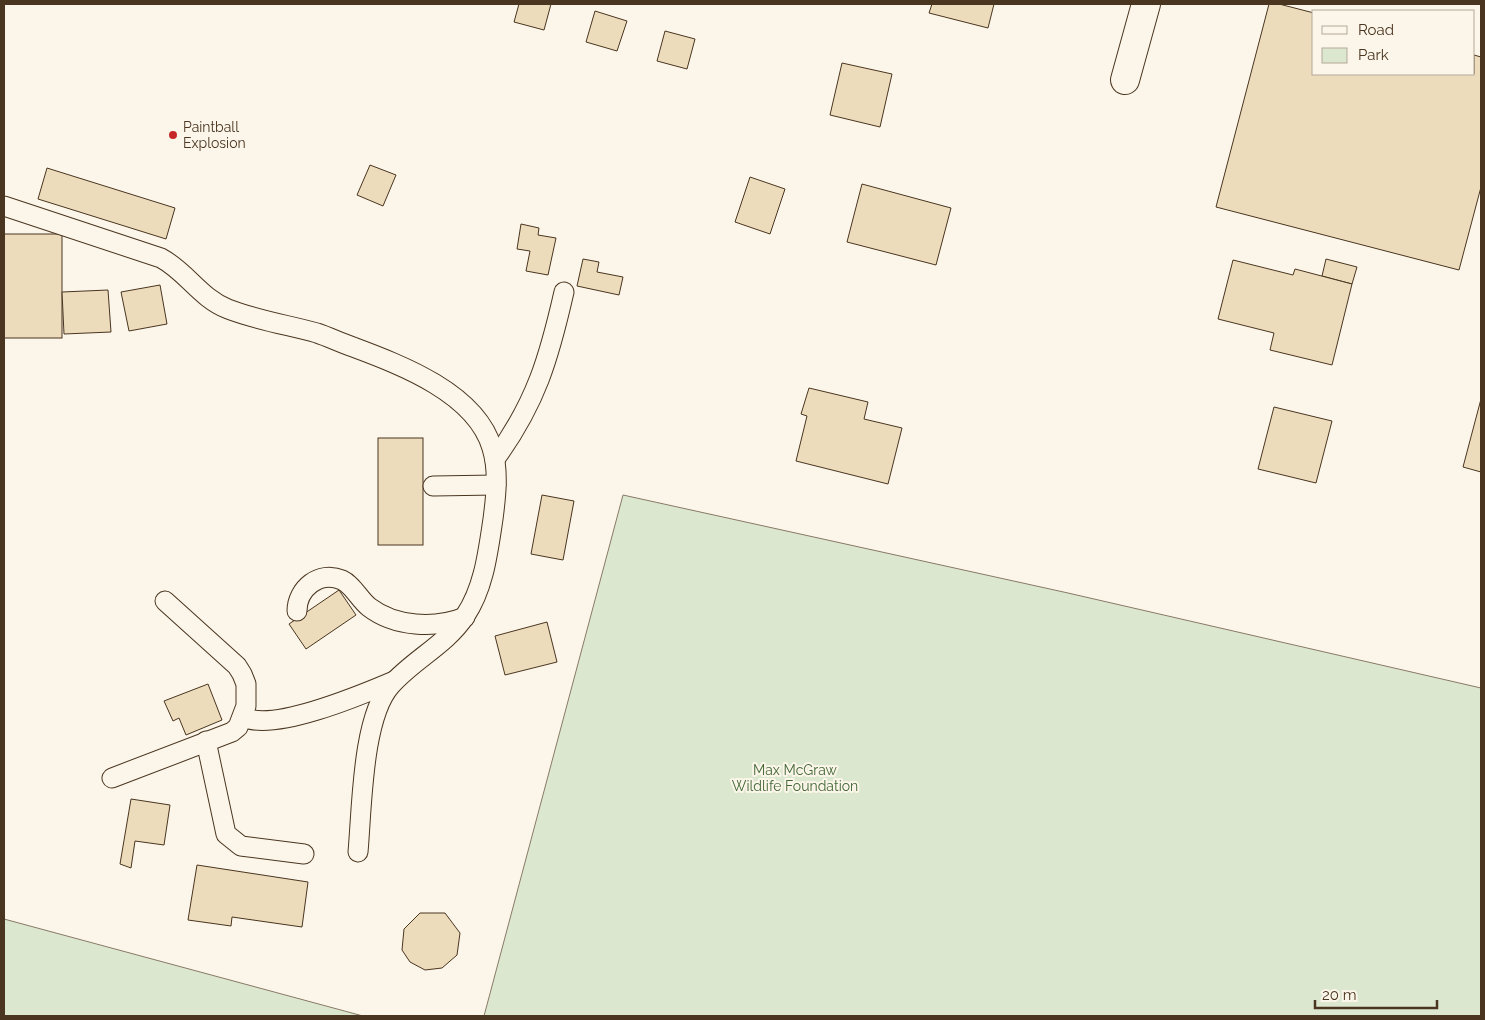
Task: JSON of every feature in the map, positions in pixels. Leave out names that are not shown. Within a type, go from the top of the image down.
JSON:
[{"type":"street","points":[[1125,80],[1146,4]]},
{"type":"lane","points":[[4,206],[161,258],[173,264],[208,299],[229,309],[321,334],[418,375],[446,391],[466,408],[492,445],[495,459],[496,485],[483,574],[473,604],[464,617],[444,640],[397,679],[382,697],[372,723],[358,852]]},
{"type":"lane","points":[[495,459],[519,425],[542,376],[564,292]]},
{"type":"lane","points":[[433,486],[496,485]]},
{"type":"lane","points":[[297,611],[299,596],[307,586],[319,580],[334,578],[343,581],[370,608],[403,622],[436,624],[464,617]]},
{"type":"lane","points":[[112,778],[232,732],[238,727],[243,717],[246,706],[246,684],[237,666],[165,601]]},
{"type":"lane","points":[[243,717],[250,721],[278,720],[365,693],[397,679]]},
{"type":"lane","points":[[206,741],[226,834],[241,846],[304,854]]},
{"type":"green space","name":"Max McGraw Wildlife Foundation","points":[[623,495],[1068,593],[1481,688],[1481,1016],[484,1016]]},
{"type":"green space","points":[[4,919],[363,1016],[4,1016]]},
{"type":"building","points":[[519,4],[551,4],[544,30],[514,22]]},
{"type":"building","points":[[932,4],[994,4],[988,28],[929,13]]},
{"type":"building","points":[[1269,4],[1279,4],[1312,12],[1312,75],[1475,75],[1475,55],[1481,57],[1481,187],[1459,270],[1216,207]]},
{"type":"building","points":[[595,11],[627,21],[617,51],[586,42]]},
{"type":"building","points":[[665,31],[695,39],[687,69],[657,61]]},
{"type":"building","points":[[842,63],[892,74],[880,127],[830,115]]},
{"type":"building","points":[[370,165],[396,175],[383,206],[357,195]]},
{"type":"building","points":[[47,168],[175,208],[166,239],[38,199]]},
{"type":"building","points":[[750,177],[785,189],[770,234],[735,222]]},
{"type":"building","points":[[862,184],[951,208],[936,265],[847,242]]},
{"type":"building","points":[[521,224],[539,228],[538,235],[556,238],[548,275],[526,271],[530,251],[517,249]]},
{"type":"building","points":[[4,234],[62,234],[62,338],[4,338]]},
{"type":"building","points":[[583,259],[599,262],[597,272],[623,277],[619,295],[577,286]]},
{"type":"building","points":[[1326,259],[1357,267],[1352,284],[1322,276]]},
{"type":"building","points":[[1233,260],[1293,275],[1295,269],[1352,284],[1332,365],[1270,350],[1274,333],[1218,319]]},
{"type":"building","points":[[160,285],[167,324],[129,331],[121,292]]},
{"type":"building","points":[[108,290],[111,332],[64,334],[62,292]]},
{"type":"building","points":[[809,388],[868,402],[864,419],[902,428],[888,484],[796,461],[807,416],[801,414]]},
{"type":"building","points":[[1481,399],[1481,472],[1463,467]]},
{"type":"building","points":[[1274,407],[1332,421],[1316,483],[1258,469]]},
{"type":"building","points":[[378,438],[423,438],[423,545],[378,545]]},
{"type":"building","points":[[542,495],[574,501],[563,560],[531,554]]},
{"type":"building","points":[[339,590],[356,615],[306,649],[289,624]]},
{"type":"building","points":[[547,622],[557,662],[505,675],[495,636]]},
{"type":"building","points":[[208,684],[222,720],[186,735],[179,718],[173,721],[164,701]]},
{"type":"building","points":[[131,799],[170,805],[164,845],[135,841],[131,868],[120,864]]},
{"type":"building","points":[[197,865],[308,882],[302,927],[232,917],[231,926],[188,920]]},
{"type":"building","points":[[420,913],[445,913],[460,933],[457,955],[442,968],[425,970],[410,962],[402,950],[404,929]]},
{"type":"place","name":"Paintball Explosion","points":[[173,135]]}]
